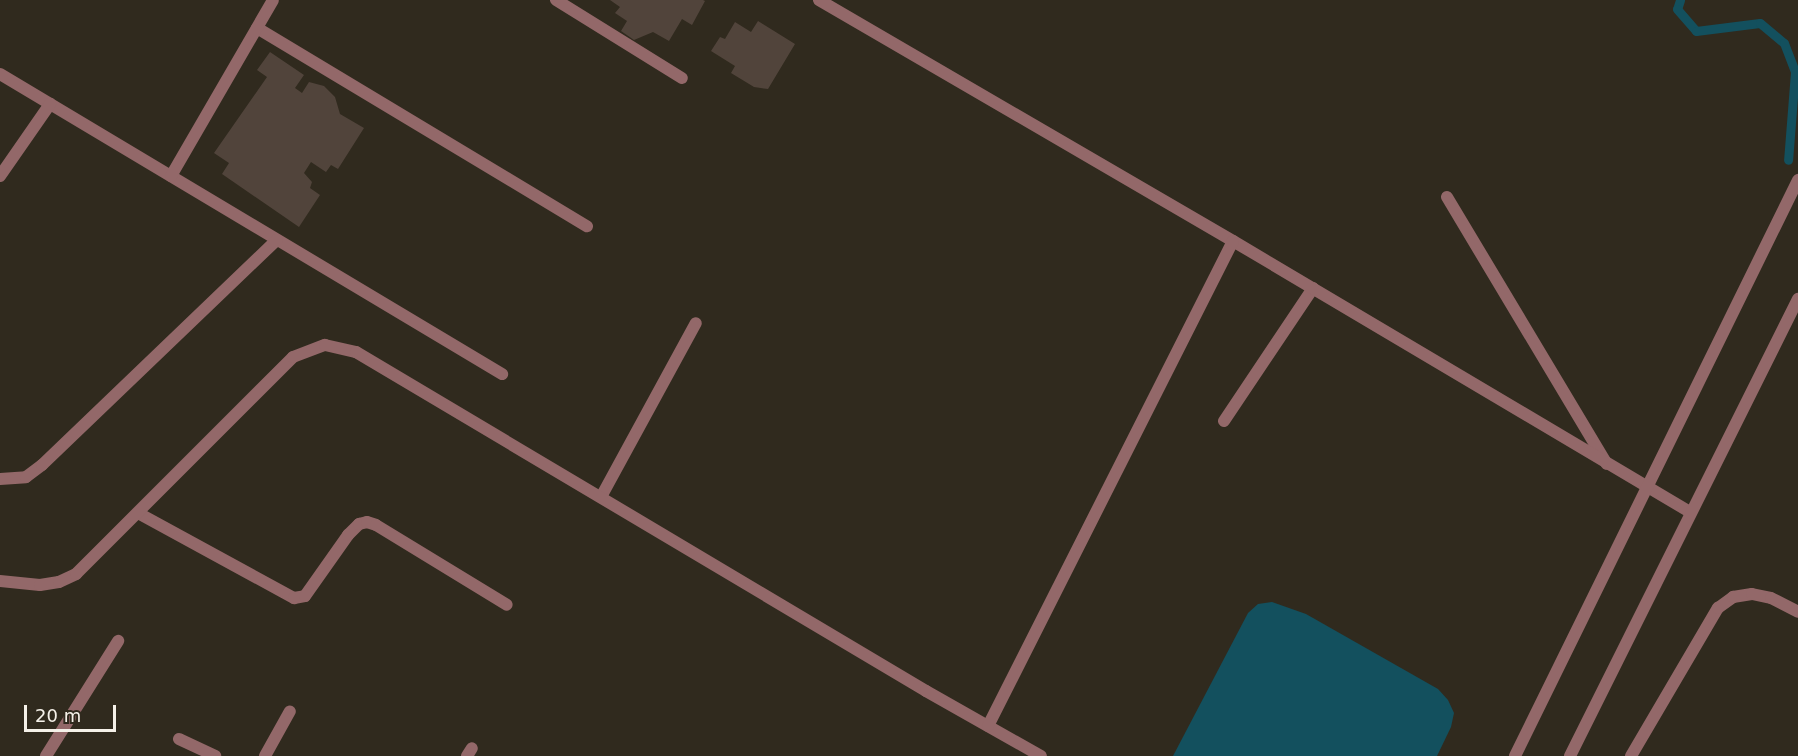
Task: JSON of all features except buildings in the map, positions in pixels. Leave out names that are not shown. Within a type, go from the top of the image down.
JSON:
[{"type":"street","points":[[171,176],[273,0]]},
{"type":"street","points":[[556,0],[682,78]]},
{"type":"street","points":[[819,0],[1313,288],[1690,512]]},
{"type":"street","points":[[257,28],[587,226]]},
{"type":"street","points":[[0,74],[502,374]]},
{"type":"street","points":[[0,176],[50,104]]},
{"type":"street","points":[[1515,756],[1649,488],[1798,180]]},
{"type":"street","points":[[1447,197],[1608,464]]},
{"type":"street","points":[[0,479],[26,477],[42,465],[277,240]]},
{"type":"street","points":[[988,726],[1233,241]]},
{"type":"street","points":[[1224,421],[1313,288]]},
{"type":"street","points":[[1570,756],[1798,299]]},
{"type":"street","points":[[601,497],[696,323]]},
{"type":"street","points":[[0,581],[40,585],[59,582],[76,574],[293,357],[325,345],[356,352],[1041,756]]},
{"type":"street","points":[[138,513],[294,597],[305,596],[348,535],[359,524],[367,522],[376,525],[507,605]]},
{"type":"street","points":[[1631,756],[1718,608],[1733,597],[1752,594],[1771,598],[1798,612]]},
{"type":"street","points":[[46,756],[118,640]]},
{"type":"street","points":[[265,756],[290,711]]},
{"type":"street","points":[[179,739],[215,756]]},
{"type":"water","points":[[1272,602],[1306,614],[1438,689],[1448,700],[1454,713],[1451,727],[1437,756],[1173,756],[1248,613],[1258,604]]},
{"type":"waterway","points":[[1680,0],[1677,9],[1696,31],[1760,23],[1784,43],[1795,72],[1788,160]]}]
